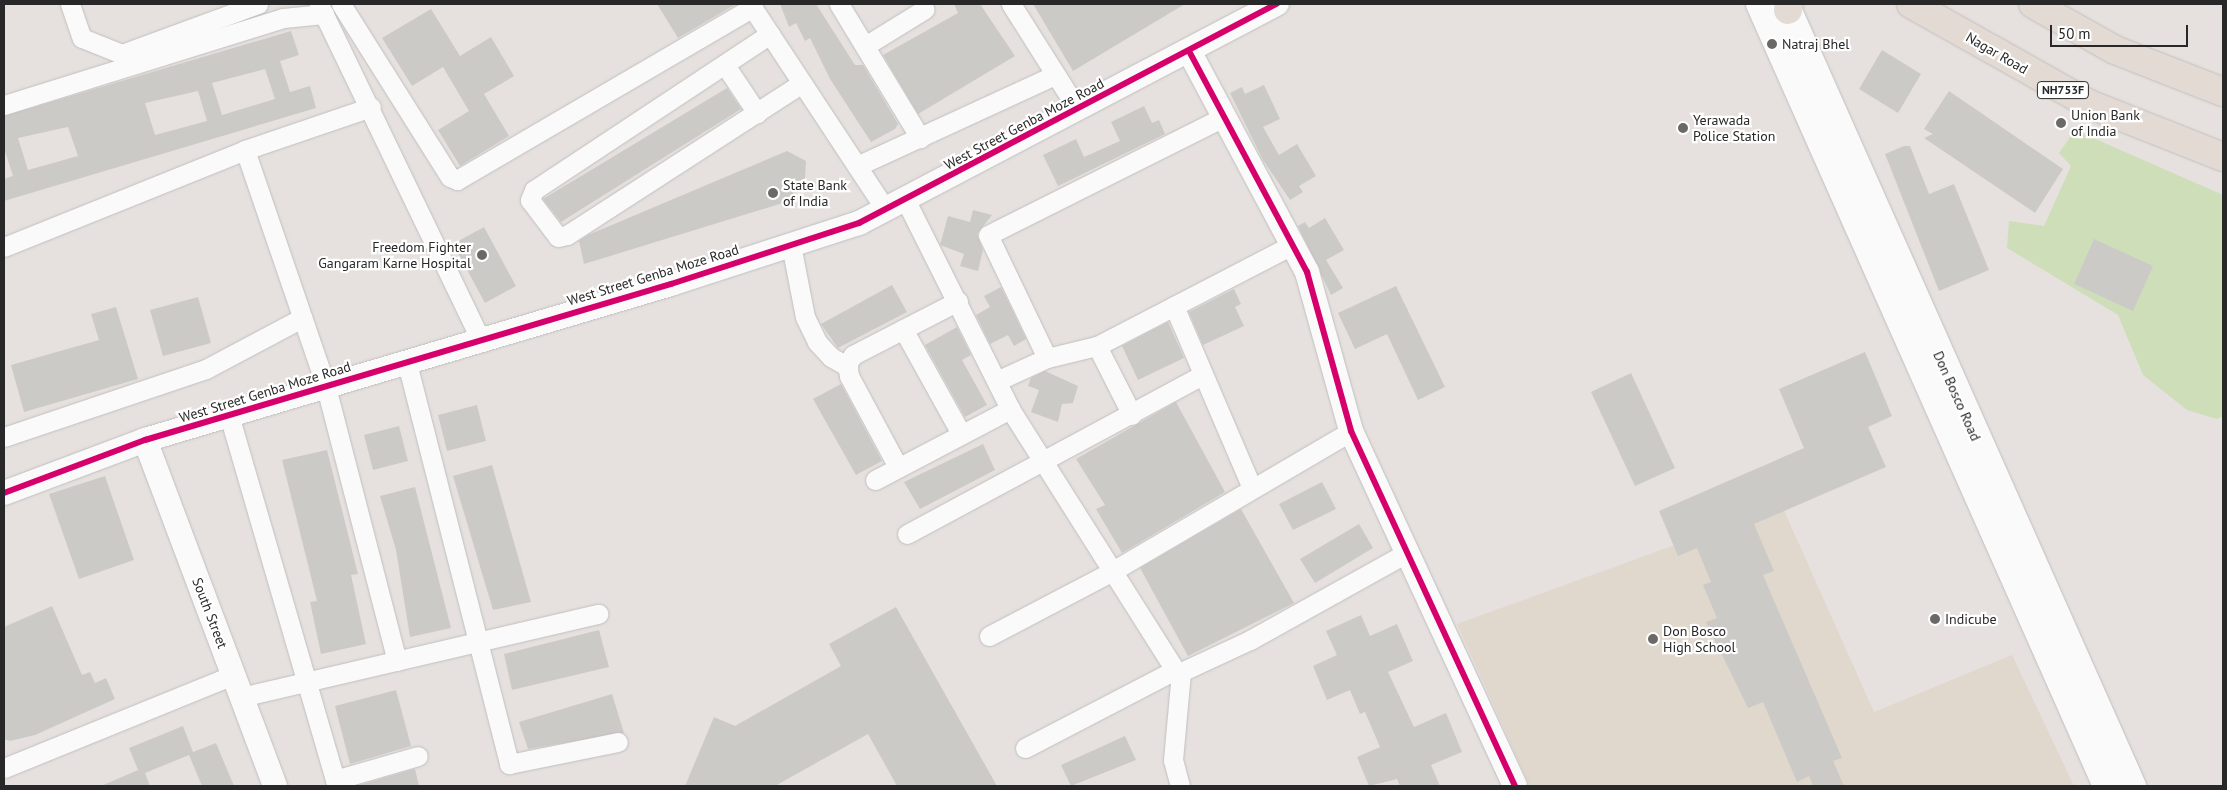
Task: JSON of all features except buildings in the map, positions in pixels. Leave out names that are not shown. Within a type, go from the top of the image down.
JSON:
[{"type":"highway","name":"Nagar Road","points":[[1911,4],[2089,104],[2223,157]]},
{"type":"highway","points":[[2033,4],[2115,50],[2223,92]]},
{"type":"main road","name":"Don Bosco Road","points":[[1759,4],[2106,786]]},
{"type":"main road","name":"Don Bosco Road","points":[[1788,6],[2133,786]]},
{"type":"street","points":[[70,4],[82,38],[122,54],[258,4]]},
{"type":"street","points":[[341,4],[450,177],[457,180],[751,6],[857,166],[896,206],[958,301],[999,380],[1010,409],[1112,572],[1178,671],[1173,760],[1180,786]]},
{"type":"street","points":[[839,4],[920,138]]},
{"type":"street","points":[[1011,4],[1078,110]]},
{"type":"street","name":"West Street Genba Moze Road","points":[[4,494],[145,440],[481,342],[791,244],[896,206],[1277,4]]},
{"type":"street","points":[[4,104],[283,18],[322,9],[371,108],[481,342]]},
{"type":"street","points":[[865,46],[925,9]]},
{"type":"street","points":[[770,34],[534,190],[530,200],[549,229],[558,237],[567,235],[802,83]]},
{"type":"street","points":[[1189,52],[1294,244],[1307,272],[1351,431],[1515,786]]},
{"type":"street","points":[[725,65],[757,113]]},
{"type":"street","points":[[857,166],[1055,74]]},
{"type":"street","points":[[4,246],[246,150],[371,108]]},
{"type":"street","points":[[1048,358],[988,235],[1224,117]]},
{"type":"street","points":[[246,150],[326,387],[397,661]]},
{"type":"street","points":[[791,244],[806,317],[817,342],[831,358],[848,367],[898,467]]},
{"type":"street","points":[[999,380],[1048,358],[1097,346],[1294,244]]},
{"type":"street","points":[[848,367],[853,355],[958,301]]},
{"type":"street","points":[[1174,306],[1200,376],[1252,488]]},
{"type":"street","points":[[4,437],[206,369],[302,318]]},
{"type":"street","points":[[903,329],[960,432]]},
{"type":"street","points":[[1097,346],[1132,415]]},
{"type":"street","points":[[407,363],[509,764],[618,742]]},
{"type":"street","points":[[907,534],[1044,464],[1200,376]]},
{"type":"street","points":[[875,480],[960,432],[1010,409]]},
{"type":"street","points":[[229,415],[304,682],[336,783],[418,756]]},
{"type":"street","points":[[989,636],[1112,572],[1351,431]]},
{"type":"street","name":"South Street","points":[[145,440],[275,786]]},
{"type":"street","points":[[1025,748],[1408,552]]},
{"type":"street","points":[[241,697],[598,614]]},
{"type":"street","points":[[4,768],[233,675]]},
{"type":"shaded area","name":"Don Bosco High School","points":[[1782,506],[1874,712],[2012,655],[2074,786],[1530,786],[1457,624]]},
{"type":"green space","points":[[2075,130],[2223,195],[2223,416],[2217,419],[2187,410],[2143,375],[2118,315],[2007,248],[2009,221],[2044,226],[2071,166],[2059,153]]},
{"type":"cycle path","points":[[4,493],[145,440],[671,284],[859,223],[1277,4]]},
{"type":"cycle path","points":[[1189,51],[1307,272],[1351,431],[1515,786]]},
{"type":"place","name":"Natraj Bhel","points":[[1772,44]]},
{"type":"place","name":"Union Bank of India","points":[[2061,123]]},
{"type":"place","name":"Yerawada Police Station","points":[[1683,128]]},
{"type":"place","name":"State Bank of India","points":[[773,193]]},
{"type":"place","name":"Freedom Fighter Gangaram Karne Hospital","points":[[482,255]]},
{"type":"place","name":"Indicube","points":[[1935,619]]},
{"type":"place","name":"Don Bosco High School","points":[[1653,639]]}]
